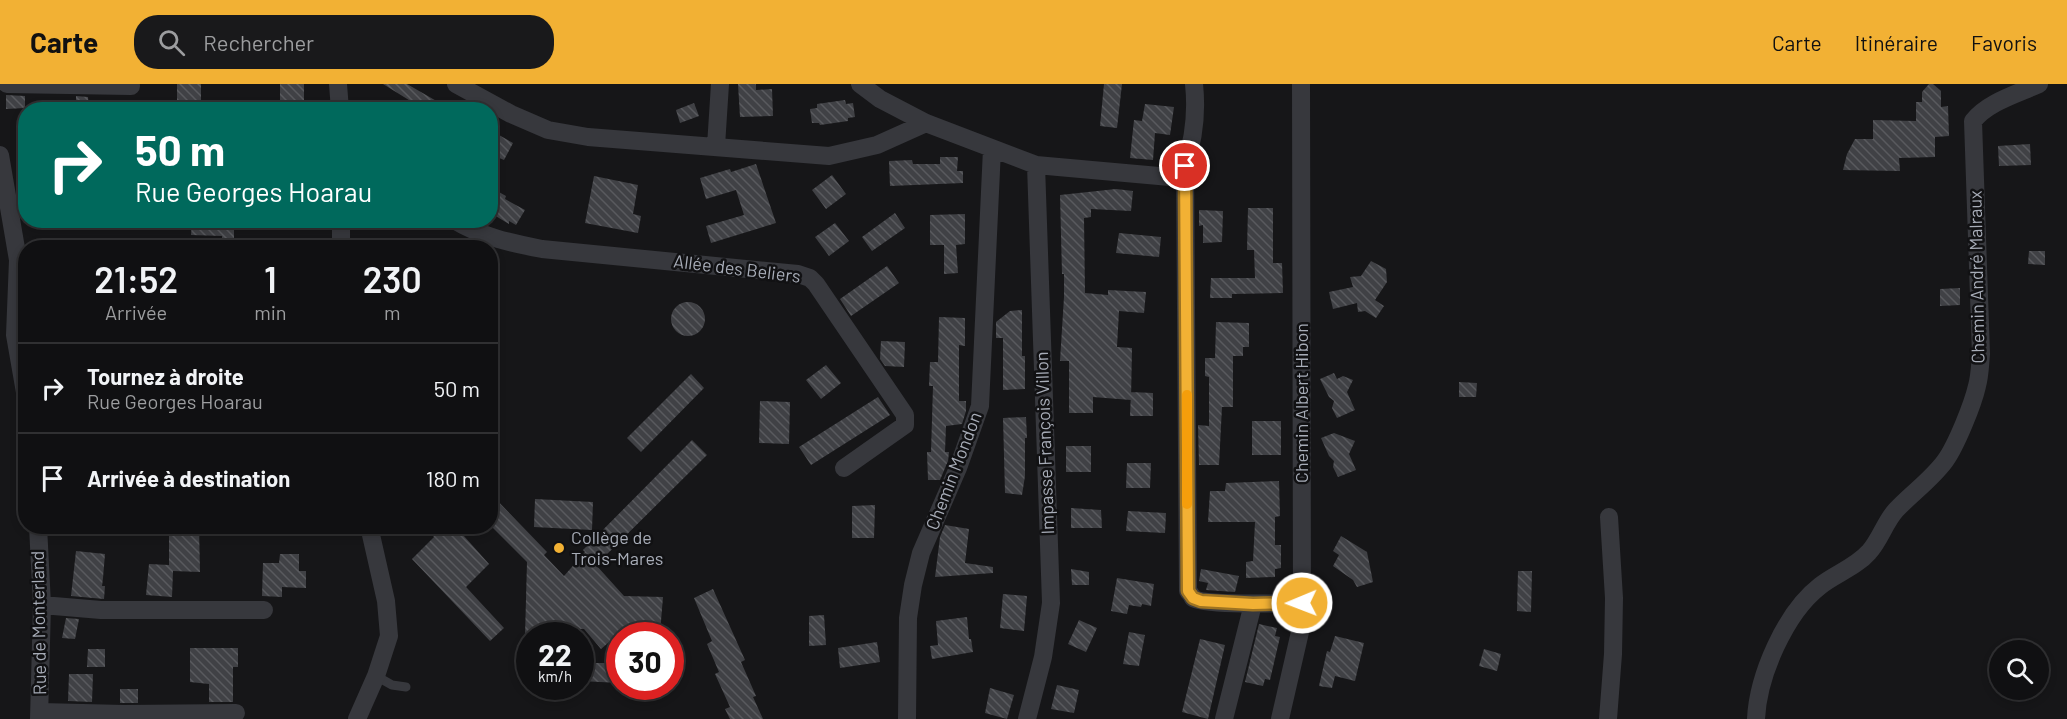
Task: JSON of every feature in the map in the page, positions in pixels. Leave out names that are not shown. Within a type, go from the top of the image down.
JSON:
[{"type":"street","points":[[7,84],[131,86]]},
{"type":"street","points":[[338,84],[339,102]]},
{"type":"street","points":[[456,84],[489,102]]},
{"type":"street","points":[[716,146],[720,84]]},
{"type":"street","points":[[860,84],[880,99],[926,123],[1036,165],[1170,177],[1185,166]]},
{"type":"street","points":[[1194,84],[1194,124],[1190,152],[1185,166],[1188,591],[1193,598],[1201,601],[1253,604],[1302,603]]},
{"type":"street","name":"Chemin Albert Hibon","points":[[1280,719],[1300,632],[1302,603],[1301,84]]},
{"type":"street","name":"Chemin André Malraux","points":[[1756,719],[1758,694],[1764,675],[1793,614],[1821,586],[1859,561],[1869,551],[1895,511],[1922,488],[1946,460],[1962,425],[1977,387],[1981,354],[1973,121],[1978,113],[1986,108],[2039,84]]},
{"type":"street","points":[[498,107],[548,130],[588,136],[829,156],[878,145],[926,123]]},
{"type":"street","name":"Chemin Mondon","points":[[907,719],[908,618],[913,585],[921,553],[958,468],[980,406],[992,148]]},
{"type":"street","points":[[0,155],[18,260],[15,335],[18,349]]},
{"type":"street","name":"Impasse François Villon","points":[[1027,719],[1043,657],[1051,603],[1036,165]]},
{"type":"street","name":"Allée des Beliers","points":[[467,228],[507,243],[542,249],[798,274],[810,278],[905,415],[905,425],[844,468]]},
{"type":"street","points":[[1608,719],[1614,598],[1609,517]]},
{"type":"street","name":"Rue de Monterland","points":[[38,534],[42,605],[40,715]]},
{"type":"street","points":[[357,719],[376,676],[389,636],[386,602],[371,534]]},
{"type":"street","points":[[1224,719],[1253,604]]},
{"type":"street","points":[[42,605],[100,610],[264,610]]},
{"type":"street","points":[[40,715],[236,713]]},
{"type":"lane","points":[[376,676],[392,685],[406,687]]},
{"type":"building","points":[[177,84],[201,84],[201,102],[177,102]]},
{"type":"building","points":[[280,84],[304,84],[304,102],[280,102]]},
{"type":"building","points":[[383,84],[407,84],[438,102],[412,102]]},
{"type":"building","points":[[738,84],[756,84],[756,90],[772,89],[773,116],[740,117]]},
{"type":"building","points":[[1104,84],[1122,84],[1117,128],[1100,126]]},
{"type":"building","points":[[1929,84],[1933,84],[1941,91],[1941,107],[1948,106],[1949,136],[1935,137],[1935,157],[1899,158],[1900,171],[1843,170],[1847,154],[1855,139],[1873,139],[1873,120],[1916,121],[1916,102],[1922,102],[1922,92]]},
{"type":"building","points":[[6,95],[25,96],[25,102],[18,102],[18,108],[6,109]]},
{"type":"building","points":[[76,96],[88,97],[88,102],[76,102]]},
{"type":"building","points":[[845,100],[846,104],[853,103],[855,117],[848,118],[848,121],[820,125],[812,123],[810,109],[817,108],[817,104]]},
{"type":"building","points":[[694,103],[699,116],[680,123],[676,110]]},
{"type":"building","points":[[1145,104],[1174,107],[1170,135],[1155,133],[1153,160],[1130,158],[1134,120],[1142,121]]},
{"type":"building","points":[[498,135],[513,143],[504,160],[498,157]]},
{"type":"building","points":[[2030,144],[2031,165],[1999,166],[1998,146]]},
{"type":"building","points":[[940,157],[958,157],[957,171],[963,171],[963,183],[890,186],[889,161],[912,160],[913,164],[940,164]]},
{"type":"building","points":[[756,164],[776,223],[711,243],[706,226],[744,215],[736,190],[706,199],[700,178]]},
{"type":"building","points":[[832,175],[846,194],[826,209],[812,190]]},
{"type":"building","points":[[594,176],[638,185],[633,214],[641,216],[638,233],[585,223]]},
{"type":"building","points":[[1116,189],[1133,191],[1131,211],[1091,209],[1091,217],[1084,218],[1085,293],[1108,295],[1108,290],[1146,292],[1144,313],[1119,311],[1117,347],[1132,348],[1131,400],[1093,397],[1093,413],[1069,413],[1069,361],[1060,361],[1064,274],[1062,274],[1060,195]]},
{"type":"building","points":[[498,192],[506,196],[505,199],[525,210],[516,225],[509,221],[509,224],[498,217]]},
{"type":"building","points":[[1248,208],[1273,208],[1273,263],[1282,263],[1283,293],[1232,294],[1232,298],[1210,298],[1211,278],[1255,278],[1254,250],[1247,250]]},
{"type":"building","points":[[1199,210],[1223,211],[1222,242],[1203,243],[1203,225],[1199,226]]},
{"type":"building","points":[[895,213],[905,228],[872,251],[862,237]]},
{"type":"building","points":[[965,214],[965,244],[956,245],[958,273],[944,274],[944,245],[930,245],[930,215]]},
{"type":"building","points":[[835,223],[849,241],[829,256],[815,237]]},
{"type":"building","points":[[191,228],[234,228],[234,240],[222,240],[222,236],[191,235]]},
{"type":"building","points":[[1119,233],[1161,237],[1159,257],[1116,253]]},
{"type":"building","points":[[2029,251],[2045,251],[2045,265],[2028,264]]},
{"type":"building","points":[[1371,261],[1386,269],[1387,282],[1375,300],[1384,306],[1376,318],[1365,311],[1358,312],[1357,303],[1333,309],[1329,292],[1353,287],[1350,277],[1361,276]]},
{"type":"building","points":[[887,266],[899,283],[851,316],[840,299]]},
{"type":"building","points":[[1960,288],[1960,305],[1940,306],[1940,289]]},
{"type":"building","points":[[688,302],[700,307],[705,319],[700,331],[688,336],[676,331],[671,319],[676,307]]},
{"type":"building","points":[[1022,310],[1025,389],[1003,390],[1003,338],[996,338],[996,322],[1010,311]]},
{"type":"building","points":[[939,317],[965,318],[965,346],[959,345],[959,401],[966,401],[966,411],[962,424],[946,426],[945,452],[949,452],[948,461],[940,480],[928,480],[927,452],[931,452],[933,386],[929,386],[930,362],[938,362]]},
{"type":"building","points":[[1216,322],[1249,323],[1249,347],[1243,347],[1243,356],[1233,356],[1233,407],[1222,407],[1219,465],[1199,465],[1198,425],[1209,426],[1209,377],[1205,376],[1205,358],[1215,358]]},
{"type":"building","points":[[881,341],[905,342],[904,367],[885,366],[880,359]]},
{"type":"building","points":[[826,365],[841,383],[821,399],[806,380]]},
{"type":"building","points":[[1334,373],[1337,379],[1343,376],[1353,380],[1347,392],[1355,410],[1337,418],[1332,408],[1334,401],[1329,397],[1320,379]]},
{"type":"building","points":[[691,374],[704,388],[641,452],[627,438]]},
{"type":"building","points":[[1459,382],[1477,383],[1476,397],[1459,397]]},
{"type":"building","points":[[1131,392],[1153,393],[1153,416],[1130,416]]},
{"type":"building","points":[[878,397],[890,415],[811,465],[799,447]]},
{"type":"building","points":[[760,401],[790,402],[789,444],[759,443]]},
{"type":"building","points":[[1026,417],[1027,438],[1025,438],[1025,476],[1022,495],[1005,493],[1003,418]]},
{"type":"building","points":[[1252,421],[1281,421],[1281,455],[1252,455]]},
{"type":"building","points":[[1334,433],[1355,441],[1349,454],[1356,470],[1338,477],[1333,467],[1334,461],[1329,456],[1321,438]]},
{"type":"building","points":[[692,440],[707,455],[596,565],[624,596],[663,597],[661,622],[606,622],[606,645],[601,649],[594,641],[594,622],[525,622],[527,562],[498,533],[498,501],[547,552],[544,555],[564,576],[585,552],[583,550]]},
{"type":"building","points":[[1066,446],[1091,446],[1091,472],[1066,472]]},
{"type":"building","points":[[1127,463],[1151,463],[1150,488],[1126,488]]},
{"type":"building","points":[[1279,481],[1280,516],[1275,517],[1275,545],[1281,545],[1281,568],[1275,569],[1275,577],[1246,578],[1246,562],[1253,561],[1255,522],[1208,522],[1210,491],[1225,491],[1226,483]]},
{"type":"building","points":[[535,499],[593,502],[592,530],[534,527]]},
{"type":"building","points":[[875,505],[874,538],[852,538],[852,506]]},
{"type":"building","points":[[1071,508],[1101,510],[1102,528],[1071,528]]},
{"type":"building","points":[[1128,511],[1166,513],[1165,533],[1126,531]]},
{"type":"building","points":[[945,525],[969,529],[965,563],[993,567],[993,573],[935,577],[940,537]]},
{"type":"building","points":[[169,534],[199,534],[200,572],[173,571],[172,597],[146,595],[149,564],[169,565]]},
{"type":"building","points":[[431,534],[462,534],[489,564],[466,587],[504,628],[490,641],[412,559],[434,537]]},
{"type":"building","points":[[1341,536],[1367,552],[1373,582],[1357,587],[1353,580],[1333,566],[1339,555],[1333,551]]},
{"type":"building","points":[[76,551],[105,554],[102,586],[105,586],[104,599],[71,596]]},
{"type":"building","points":[[280,554],[299,554],[299,571],[306,571],[306,588],[282,587],[282,597],[262,596],[263,563],[279,563]]},
{"type":"building","points":[[1071,569],[1089,572],[1089,585],[1072,585]]},
{"type":"building","points":[[1201,569],[1239,576],[1235,592],[1206,590],[1208,583],[1199,581]]},
{"type":"building","points":[[1518,571],[1532,571],[1531,612],[1517,611]]},
{"type":"building","points":[[1117,578],[1154,584],[1151,606],[1129,605],[1127,614],[1111,611]]},
{"type":"building","points":[[713,589],[745,660],[741,662],[763,719],[730,719],[725,709],[730,707],[715,674],[719,672],[707,644],[712,641],[694,598]]},
{"type":"building","points":[[1003,594],[1027,596],[1024,631],[1000,628]]},
{"type":"building","points":[[824,615],[826,645],[809,646],[809,616]]},
{"type":"building","points":[[967,617],[973,652],[932,659],[930,646],[938,645],[936,621]]},
{"type":"building","points":[[66,618],[79,619],[75,639],[62,638]]},
{"type":"building","points":[[1079,620],[1097,628],[1086,652],[1068,644]]},
{"type":"building","points":[[1259,624],[1277,628],[1275,636],[1280,637],[1270,680],[1265,679],[1263,686],[1245,682]]},
{"type":"building","points":[[1129,632],[1145,635],[1139,666],[1123,664]]},
{"type":"building","points":[[1335,636],[1364,643],[1355,681],[1335,676],[1332,688],[1319,686],[1327,651],[1330,652]]},
{"type":"building","points":[[1200,639],[1225,645],[1208,719],[1182,712]]},
{"type":"building","points":[[877,642],[880,662],[840,668],[838,648]]},
{"type":"building","points":[[190,648],[238,648],[238,667],[233,667],[233,702],[209,702],[209,684],[190,682]]},
{"type":"building","points":[[88,649],[105,649],[105,667],[87,667]]},
{"type":"building","points":[[1484,649],[1501,654],[1497,671],[1479,666]]},
{"type":"building","points":[[594,663],[606,663],[606,682],[594,682]]},
{"type":"building","points":[[69,674],[93,674],[92,702],[68,701]]},
{"type":"building","points":[[1057,685],[1079,690],[1074,713],[1051,709]]},
{"type":"building","points":[[990,688],[1014,695],[1007,719],[985,713]]},
{"type":"building","points":[[120,689],[138,689],[138,703],[120,703]]},
{"type":"slow traffic","points":[[1187,395],[1187,504]]},
{"type":"place","name":"Collège de Trois-Mares","points":[[559,548]]},
{"type":"route","points":[[1185,166],[1188,591],[1193,598],[1201,601],[1253,604],[1302,603]]}]
